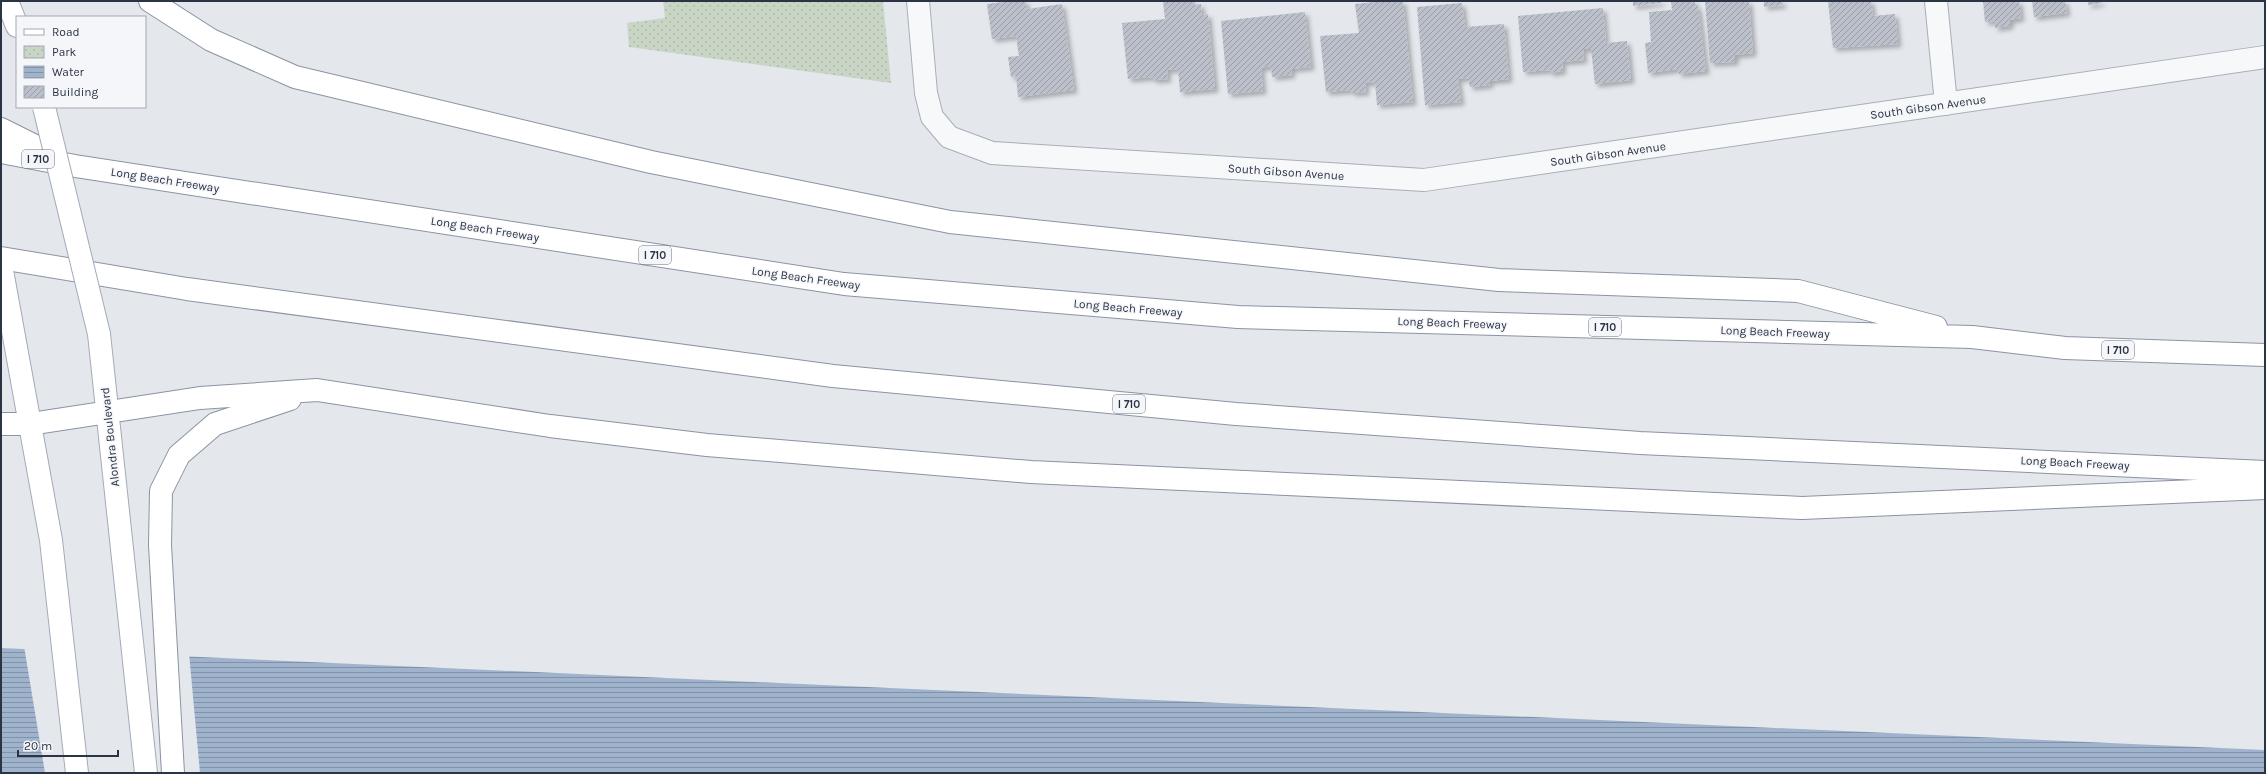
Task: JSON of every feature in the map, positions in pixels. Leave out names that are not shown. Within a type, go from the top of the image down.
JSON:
[{"type":"main road","points":[[8,1],[16,23]]},
{"type":"main road","points":[[150,1],[211,40],[295,77],[651,162],[950,222],[1499,280],[1798,291],[1972,337]]},
{"type":"main road","name":"Alondra Boulevard","points":[[44,108],[99,334],[146,773]]},
{"type":"main road","points":[[1,129],[75,166]]},
{"type":"main road","name":"Long Beach Freeway","points":[[1,152],[75,166],[844,284],[1238,318],[1972,337],[2065,348],[2265,356]]},
{"type":"main road","name":"Long Beach Freeway","points":[[1,258],[187,289],[825,375],[1220,413],[1640,443],[2265,472]]},
{"type":"main road","points":[[1,265],[51,540],[77,773]]},
{"type":"main road","points":[[173,773],[160,545],[161,491],[179,455],[215,424],[317,390]]},
{"type":"main road","points":[[1,424],[30,424],[107,411],[200,398],[317,390],[550,426],[683,442],[1031,472],[1802,508],[2265,488]]},
{"type":"street","name":"South Gibson Avenue","points":[[918,1],[926,93],[932,117],[949,137],[992,153],[1424,180],[2265,57]]},
{"type":"street","points":[[1936,1],[1946,104]]},
{"type":"green space","points":[[663,1],[883,1],[891,83],[629,47],[627,23],[665,18]]},
{"type":"water","points":[[1,648],[2265,750],[2265,773],[1,773]]},
{"type":"pier","points":[[24,646],[189,653],[200,773],[45,773]]},
{"type":"building","points":[[1026,1],[1027,9],[1062,4],[1074,90],[1018,97],[1016,76],[1011,77],[1008,57],[1019,56],[1016,36],[992,39],[987,4]]},
{"type":"building","points":[[1163,1],[1195,1],[1195,5],[1201,4],[1202,15],[1208,14],[1215,89],[1180,92],[1178,69],[1167,70],[1168,79],[1153,80],[1153,77],[1128,79],[1122,23],[1165,19]]},
{"type":"building","points":[[1403,1],[1413,102],[1377,105],[1375,82],[1365,83],[1366,92],[1352,93],[1351,90],[1326,92],[1320,36],[1359,33],[1355,4]]},
{"type":"building","points":[[1633,1],[1661,1],[1661,3],[1633,6]]},
{"type":"building","points":[[1671,1],[1695,1],[1695,7],[1698,6],[1706,71],[1679,74],[1678,69],[1648,73],[1645,43],[1651,42],[1649,12],[1672,10]]},
{"type":"building","points":[[1705,1],[1749,1],[1753,53],[1735,55],[1735,62],[1710,63]]},
{"type":"building","points":[[1764,1],[1782,1],[1783,5],[1764,7]]},
{"type":"building","points":[[1828,1],[1871,1],[1873,16],[1895,14],[1898,44],[1833,48]]},
{"type":"building","points":[[1983,1],[2019,1],[2021,18],[2010,20],[2010,26],[1995,28],[1995,21],[1985,22]]},
{"type":"building","points":[[2032,1],[2065,1],[2067,13],[2034,17]]},
{"type":"building","points":[[2088,1],[2101,1],[2101,3],[2088,5]]},
{"type":"building","points":[[1462,3],[1465,27],[1504,24],[1509,79],[1489,81],[1490,85],[1470,87],[1468,78],[1458,79],[1461,102],[1425,105],[1417,7]]},
{"type":"building","points":[[1603,8],[1606,43],[1627,41],[1631,80],[1595,84],[1591,49],[1583,49],[1584,60],[1562,62],[1563,71],[1550,73],[1550,70],[1523,72],[1518,16]]},
{"type":"building","points":[[1305,12],[1311,67],[1291,69],[1292,75],[1272,77],[1271,66],[1261,68],[1263,91],[1228,94],[1221,21]]}]
